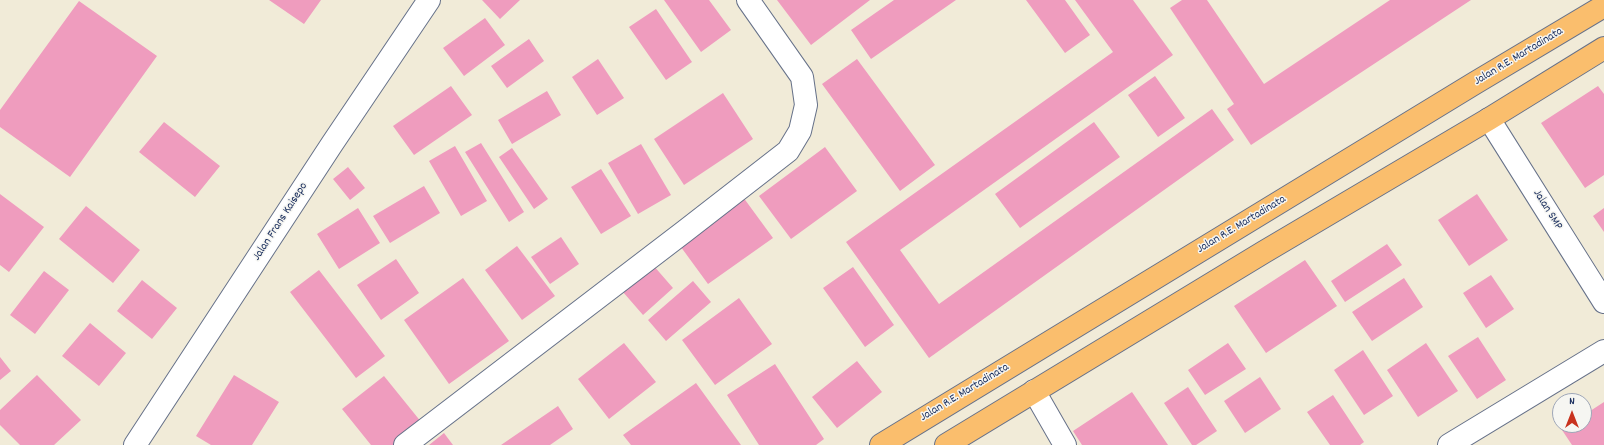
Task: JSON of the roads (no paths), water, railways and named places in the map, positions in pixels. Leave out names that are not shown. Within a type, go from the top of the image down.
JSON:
[{"type":"highway","name":"Jalan R.E. Martadinata","points":[[881,445],[1468,87],[1604,6]]},
{"type":"highway","points":[[946,445],[1264,252],[1489,119],[1604,48]]},
{"type":"street","name":"Jalan Frans Kaisepo","points":[[135,445],[336,138],[429,0]]},
{"type":"street","points":[[405,445],[788,151],[800,131],[806,105],[802,77],[748,0]]},
{"type":"street","name":"Jalan SMP","points":[[1489,119],[1604,302]]},
{"type":"street","points":[[1449,445],[1604,351]]},
{"type":"street","points":[[1034,391],[1065,445]]}]
